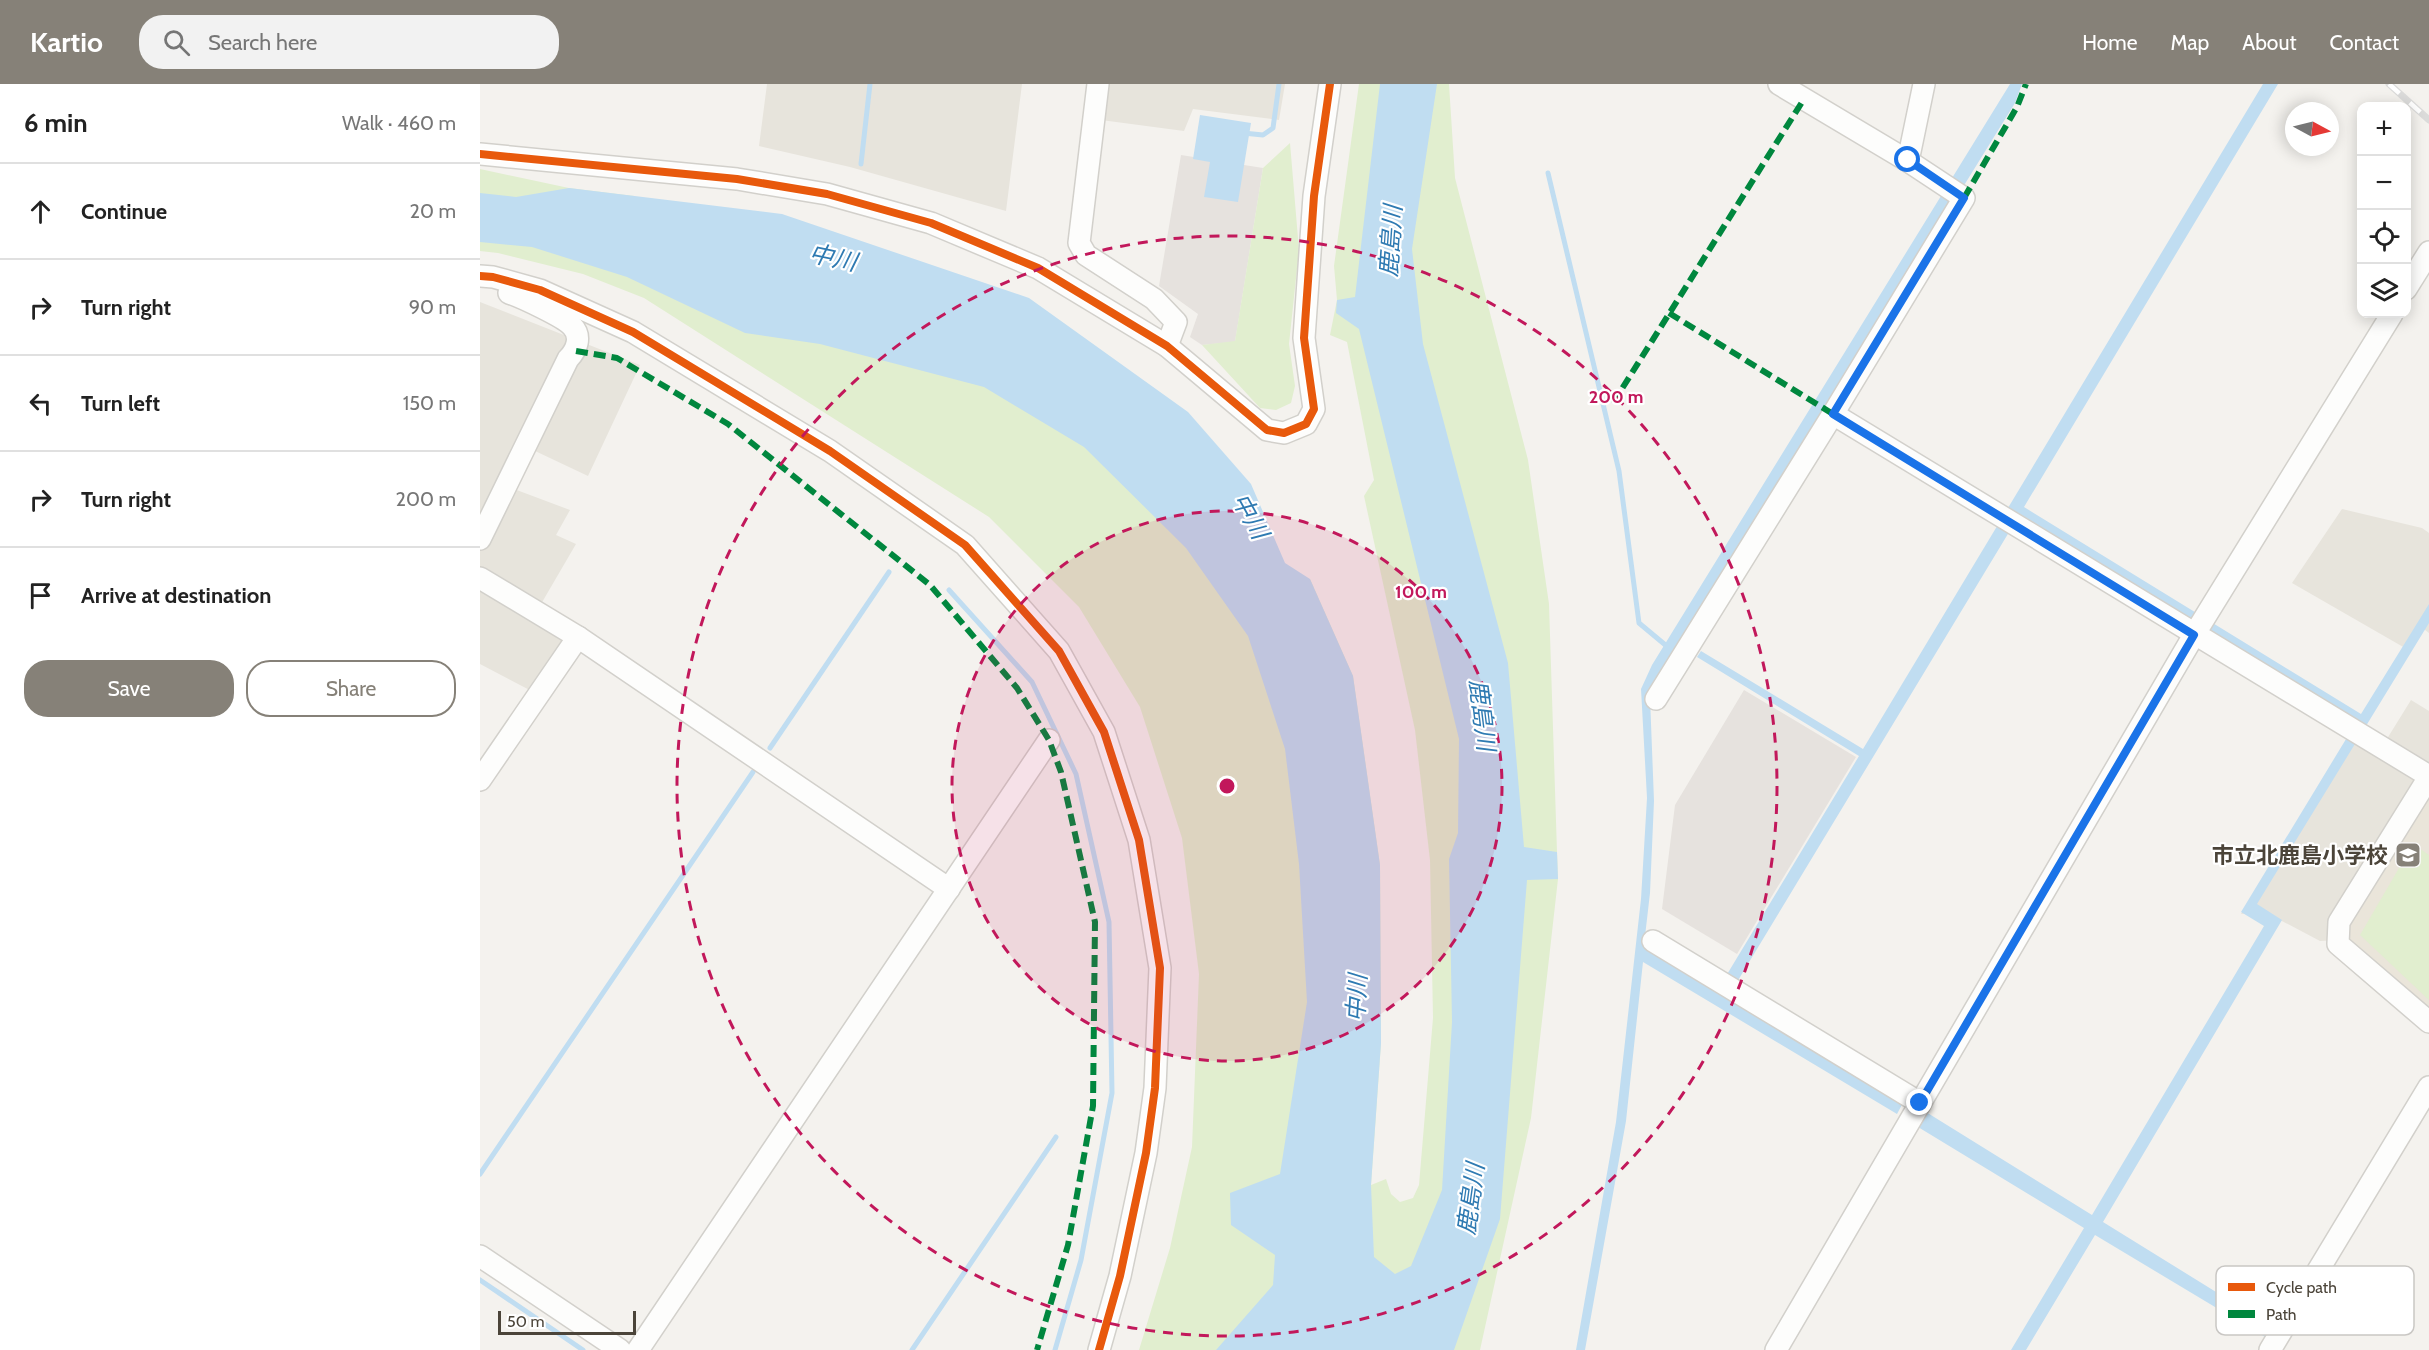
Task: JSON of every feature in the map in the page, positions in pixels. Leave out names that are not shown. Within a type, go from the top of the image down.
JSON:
[{"type":"street","points":[[1098,84],[1079,243],[1086,255],[1154,299],[1176,322],[1167,346]]},
{"type":"street","points":[[480,154],[736,179],[827,194],[931,223],[1038,268],[1167,346],[1267,430],[1284,434],[1306,424],[1314,409],[1304,338],[1314,196],[1330,84]]},
{"type":"street","points":[[1656,699],[1964,198],[1908,160],[1779,84]]},
{"type":"street","points":[[1908,160],[1924,84]]},
{"type":"street","points":[[2411,281],[2429,252]]},
{"type":"street","points":[[480,276],[540,290],[633,332],[830,451],[965,545],[1059,651],[1104,732],[1139,840],[1160,968],[1155,1088],[1146,1153],[1120,1276],[1099,1350]]},
{"type":"street","points":[[480,285],[523,297],[572,326],[577,338],[576,351],[568,359],[480,539]]},
{"type":"street","points":[[1776,1350],[2194,635],[2390,318]]},
{"type":"street","points":[[1833,414],[2429,776],[2339,922],[2338,944],[2429,1022]]},
{"type":"street","points":[[480,578],[578,637],[949,889]]},
{"type":"street","points":[[480,780],[578,637]]},
{"type":"street","points":[[638,1350],[1049,740]]},
{"type":"street","points":[[1653,941],[1920,1103]]},
{"type":"street","points":[[2321,1266],[2429,1087]]},
{"type":"street","points":[[480,1256],[620,1350]]},
{"type":"street","points":[[2270,1350],[2279,1335]]},
{"type":"shaded area","points":[[767,84],[1022,84],[1006,211],[850,167],[759,146]]},
{"type":"shaded area","points":[[1091,84],[1285,84],[1279,120],[1193,109],[1184,131],[1101,120]]},
{"type":"shaded area","points":[[1181,155],[1263,168],[1235,342],[1202,345],[1190,337],[1198,314],[1159,286]]},
{"type":"shaded area","points":[[480,302],[640,365],[588,476],[533,450],[514,489],[570,510],[556,535],[576,544],[541,604],[586,631],[543,697],[480,664]]},
{"type":"shaded area","points":[[2342,509],[2422,528],[2429,533],[2429,633],[2420,626],[2405,648],[2292,583]]},
{"type":"shaded area","points":[[1744,690],[1856,757],[1737,954],[1662,909],[1675,805]]},
{"type":"shaded area","points":[[2411,700],[2429,711],[2429,787],[2340,940],[2320,941],[2265,912],[2241,914],[2357,727],[2385,742]]},
{"type":"shaded area","name":"市立北鹿島小学校","points":[[2429,787],[2429,1017],[2340,940]]},
{"type":"green space","points":[[1359,84],[1397,84],[1373,294],[1475,724],[1458,1219],[1334,1350],[1310,579],[1353,676],[1380,865],[1381,1043],[1371,1185],[1386,1179],[1391,1194],[1400,1202],[1413,1198],[1419,1185],[1433,1018],[1430,860],[1415,730],[1364,496],[1374,480],[1347,342],[1330,335],[1337,300],[1334,266]]},
{"type":"green space","points":[[1419,84],[1449,84],[1455,178],[1528,460],[1549,604],[1558,879],[1531,1118],[1480,1350],[1444,1350],[1503,892],[1407,352]]},
{"type":"green space","points":[[1290,143],[1299,250],[1289,344],[1295,386],[1291,403],[1276,410],[1260,408],[1202,345],[1235,341],[1263,168]]},
{"type":"green space","points":[[480,169],[569,188],[634,196],[480,204]]},
{"type":"green space","points":[[480,227],[671,234],[1219,494],[1345,852],[1270,1350],[1139,1350],[1170,1248],[1192,1147],[1199,974],[1182,838],[1140,707],[1079,607],[989,517],[644,298],[583,274],[498,253],[480,251]]},
{"type":"green space","points":[[2413,844],[2429,855],[2429,1000],[2360,935]]},
{"type":"water","points":[[1380,84],[1437,84],[1412,249],[1423,344],[1508,663],[1524,847],[1557,852],[1558,879],[1527,880],[1500,1219],[1454,1350],[1216,1350],[1273,1285],[1275,1255],[1231,1225],[1230,1193],[1280,1174],[1307,1002],[1299,864],[1285,749],[1248,636],[1186,548],[1084,447],[984,387],[820,344],[745,333],[627,277],[532,247],[480,242],[480,193],[516,197],[569,188],[782,214],[1029,298],[1188,412],[1251,484],[1285,563],[1310,579],[1353,676],[1380,865],[1381,1043],[1371,1185],[1374,1257],[1395,1274],[1411,1266],[1442,1190],[1452,1022],[1449,859],[1458,833],[1459,739],[1359,329],[1336,313],[1337,300],[1355,297]]},
{"type":"water","points":[[2010,84],[2022,84],[2015,103],[1663,672],[1650,697],[1654,801],[1650,893],[1644,945],[1904,1101],[1897,1114],[1643,962],[1626,1121],[1585,1350],[1576,1350],[1616,1122],[1641,899],[1647,798],[1641,689],[1652,665]]},
{"type":"water","points":[[2263,84],[2278,84],[2024,507],[2361,714],[2429,604],[2429,623],[2257,904],[2282,920],[2103,1222],[2216,1292],[2216,1308],[2095,1235],[2026,1350],[2011,1350],[2084,1228],[1918,1127],[1926,1112],[2092,1215],[2264,926],[2241,912],[2357,721],[2020,514],[1737,982],[1726,976],[1859,756],[1697,657],[1701,651],[1863,749]]},
{"type":"water","points":[[1200,115],[1251,123],[1238,202],[1204,197],[1210,162],[1193,159]]},
{"type":"waterway","points":[[861,164],[870,84]]},
{"type":"waterway","points":[[1243,133],[1263,135],[1273,128],[1279,84]]},
{"type":"waterway","points":[[1548,173],[1619,471],[1639,623],[1669,648]]},
{"type":"waterway","points":[[770,748],[889,572]]},
{"type":"waterway","points":[[949,590],[1032,682],[1076,774],[1109,922],[1112,1093],[1081,1260],[1055,1350]]},
{"type":"waterway","points":[[480,1174],[753,772]]},
{"type":"waterway","points":[[912,1350],[1056,1137]]},
{"type":"waterway","points":[[480,1280],[583,1350]]},
{"type":"railway","points":[[2389,84],[2429,120]]},
{"type":"marked path","points":[[1964,198],[2017,107],[2026,84]]},
{"type":"marked path","points":[[1613,403],[1804,99]]},
{"type":"marked path","points":[[1669,313],[1833,414]]},
{"type":"marked path","points":[[576,351],[617,358],[728,424],[930,585],[1017,688],[1049,740],[1061,772],[1095,922],[1093,1106],[1068,1245],[1037,1350]]},
{"type":"cycle path","points":[[480,154],[737,179],[827,194],[931,223],[1038,268],[1167,346],[1267,430],[1284,433],[1306,424],[1314,409],[1304,338],[1314,196],[1330,84]]},
{"type":"cycle path","points":[[480,276],[493,277],[540,290],[633,332],[830,451],[965,545],[1059,651],[1104,732],[1139,840],[1160,968],[1155,1088],[1146,1153],[1120,1276],[1099,1350]]},
{"type":"place","name":"市立北鹿島小学校","points":[[2408,855]]},
{"type":"route","points":[[1908,160],[1964,198],[1833,414],[2194,635],[1920,1103]]},
{"type":"water label","name":"鹿島川","points":[[1391,241]]},
{"type":"water label","name":"中川","points":[[833,258]]},
{"type":"water label","name":"中川","points":[[1250,516]]},
{"type":"water label","name":"鹿島川","points":[[1482,715]]},
{"type":"water label","name":"中川","points":[[1357,998]]},
{"type":"water label","name":"鹿島川","points":[[1471,1199]]}]
